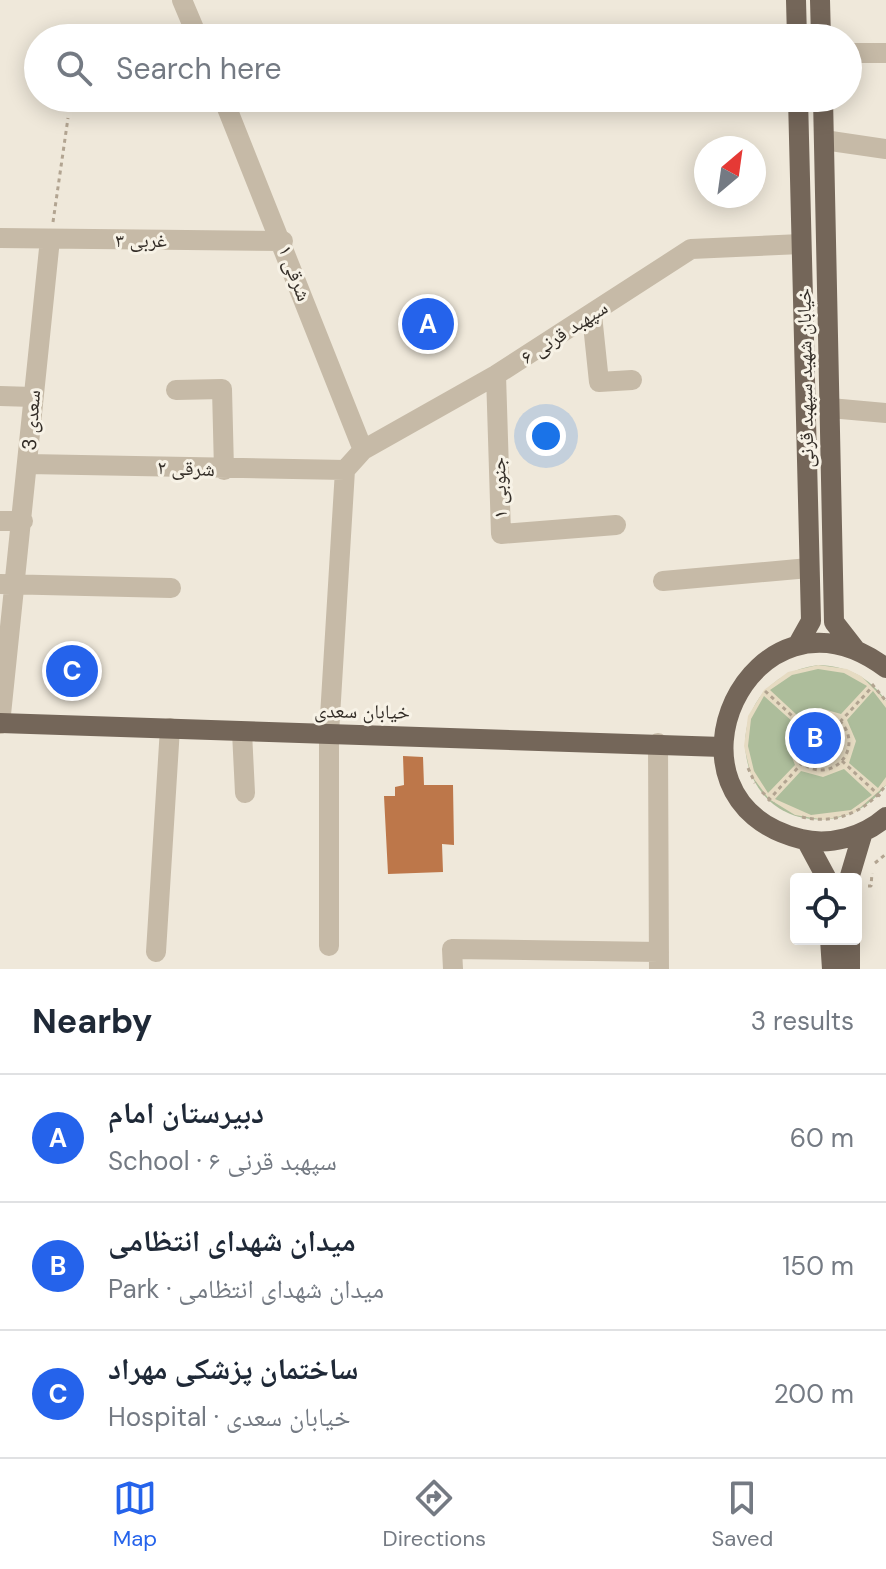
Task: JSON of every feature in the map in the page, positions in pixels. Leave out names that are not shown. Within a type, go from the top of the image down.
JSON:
[{"type":"main road","points":[[796,0],[797,24]]},
{"type":"main road","points":[[820,0],[821,24]]},
{"type":"main road","name":"خیابان شهید سپهبد قرنی","points":[[797,646],[811,621],[798,112]]},
{"type":"main road","name":"خیابان شهید سپهبد قرنی","points":[[823,112],[834,622],[855,649]]},
{"type":"main road","points":[[883,673],[855,649],[826,644],[797,646],[779,653],[748,675],[728,708],[722,747],[731,784],[754,815],[779,831],[806,840],[826,841],[863,832],[886,817]]},
{"type":"main road","name":"خیابان سعدی","points":[[0,723],[722,747]]},
{"type":"main road","points":[[851,873],[863,832]]},
{"type":"main road","points":[[806,840],[824,873]]},
{"type":"main road","points":[[830,945],[832,969]]},
{"type":"main road","points":[[850,945],[850,969]]},
{"type":"street","points":[[182,0],[192,24]]},
{"type":"street","points":[[862,53],[886,53]]},
{"type":"street","name":"شرقی ۱","points":[[229,112],[283,241],[363,450]]},
{"type":"street","points":[[824,140],[886,149]]},
{"type":"street","name":"۳ غربی","points":[[0,238],[283,241]]},
{"type":"street","name":"سعدی 3","points":[[0,723],[8,584],[23,521],[50,239]]},
{"type":"street","name":"سپهبد قرنی ۶","points":[[345,470],[363,450],[496,375],[691,249],[801,244]]},
{"type":"street","points":[[592,315],[599,382],[632,380]]},
{"type":"street","name":"۱ جنوبی","points":[[496,375],[501,534],[616,525]]},
{"type":"street","points":[[176,390],[222,389],[224,470]]},
{"type":"street","points":[[0,396],[33,397]]},
{"type":"street","points":[[830,408],[886,413]]},
{"type":"street","name":"شرقی ۲","points":[[28,464],[345,470]]},
{"type":"street","points":[[329,946],[329,733],[345,470]]},
{"type":"street","points":[[0,521],[23,521]]},
{"type":"street","points":[[663,581],[809,568]]},
{"type":"street","points":[[8,584],[171,588]]},
{"type":"street","points":[[156,952],[170,728]]},
{"type":"street","points":[[242,732],[245,793]]},
{"type":"street","points":[[453,959],[659,961],[658,743]]},
{"type":"path","points":[[50,239],[68,118]]},
{"type":"path","points":[[840,722],[883,673]]},
{"type":"path","points":[[748,675],[801,724]]},
{"type":"path","points":[[861,676],[886,701]]},
{"type":"path","points":[[802,763],[793,739],[801,724],[816,715],[840,722]]},
{"type":"path","points":[[802,763],[827,770],[842,761],[849,745],[840,722]]},
{"type":"path","points":[[746,761],[751,775],[781,809]]},
{"type":"path","points":[[842,761],[886,801]]},
{"type":"path","points":[[754,815],[802,763]]},
{"type":"path","points":[[795,815],[810,819],[840,818],[854,813],[879,795],[886,785]]},
{"type":"green space","points":[[818,665],[856,674],[872,685],[886,701],[886,785],[861,808],[830,819],[796,816],[770,802],[753,779],[746,752],[748,723],[760,697],[783,676]]},
{"type":"shaded area","points":[[818,665],[847,669],[861,676],[886,701],[886,708],[873,691],[847,720],[856,741],[849,763],[878,788],[886,777],[886,785],[854,813],[825,820],[795,815],[769,799],[751,775],[744,746],[748,716],[764,690],[788,672]],"holes":[[[818,669],[844,673],[867,686],[841,714],[820,708],[798,716],[770,690],[792,675]],[[764,696],[793,722],[787,744],[795,765],[768,793],[754,771],[748,746],[751,719]],[[824,721],[835,727],[840,751],[832,761],[819,763],[807,758],[800,747],[811,724]],[[844,769],[872,795],[851,810],[811,815],[775,799],[801,771],[823,777]]]},
{"type":"water","points":[[821,721],[836,727],[842,742],[836,757],[821,763],[806,757],[800,742],[806,727]]},
{"type":"building","points":[[403,756],[423,757],[424,785],[453,785],[454,845],[442,844],[443,872],[388,874],[384,796],[395,796],[395,787],[404,785]]},
{"type":"place","name":"دبیرستان امام","points":[[428,324]]},
{"type":"place","name":"ساختمان پزشکی مهراد","points":[[72,671]]},
{"type":"place","name":"میدان شهدای انتظامی","points":[[815,738]]}]
